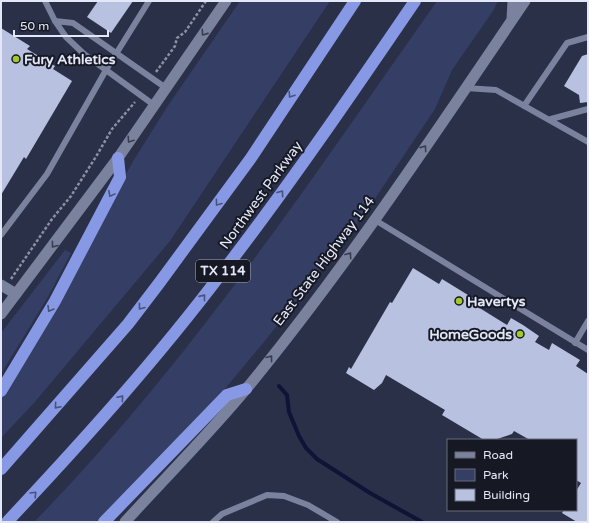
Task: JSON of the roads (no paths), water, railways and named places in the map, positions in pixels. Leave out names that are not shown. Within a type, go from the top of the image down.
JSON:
[{"type":"highway","name":"TX 114","points":[[1,469],[123,329],[160,282],[251,158],[355,1]]},
{"type":"highway","name":"Northwest Parkway","points":[[7,522],[66,460],[135,381],[224,270],[314,148],[415,1]]},
{"type":"highway","points":[[1,391],[55,301],[120,177],[118,158]]},
{"type":"highway","points":[[104,522],[227,394],[246,389]]},
{"type":"main road","points":[[1,314],[118,158],[226,1]]},
{"type":"main road","points":[[512,20],[513,1]]},
{"type":"main road","name":"East State Highway 114","points":[[125,522],[246,389],[375,220],[525,1]]},
{"type":"main road","points":[[3,286],[16,294]]},
{"type":"lane","points":[[46,1],[55,21],[66,37],[106,70],[154,105]]},
{"type":"lane","points":[[1,235],[47,174],[106,70],[149,1]]},
{"type":"lane","points":[[55,21],[73,23],[166,88]]},
{"type":"lane","points":[[524,106],[567,43],[588,37]]},
{"type":"lane","points":[[466,88],[496,90],[551,119],[588,142]]},
{"type":"lane","points":[[551,119],[588,109]]},
{"type":"lane","points":[[375,220],[588,350]]},
{"type":"lane","points":[[575,343],[588,321]]},
{"type":"lane","points":[[213,522],[222,514],[267,495],[284,496],[290,498],[308,505],[337,522]]},
{"type":"waterway","points":[[279,386],[287,395],[289,412],[299,436],[306,448],[317,459],[370,493],[422,522]]},
{"type":"place","name":"Fury Athletics","points":[[16,59]]},
{"type":"place","name":"Havertys","points":[[459,301]]},
{"type":"place","name":"HomeGoods","points":[[520,334]]}]
